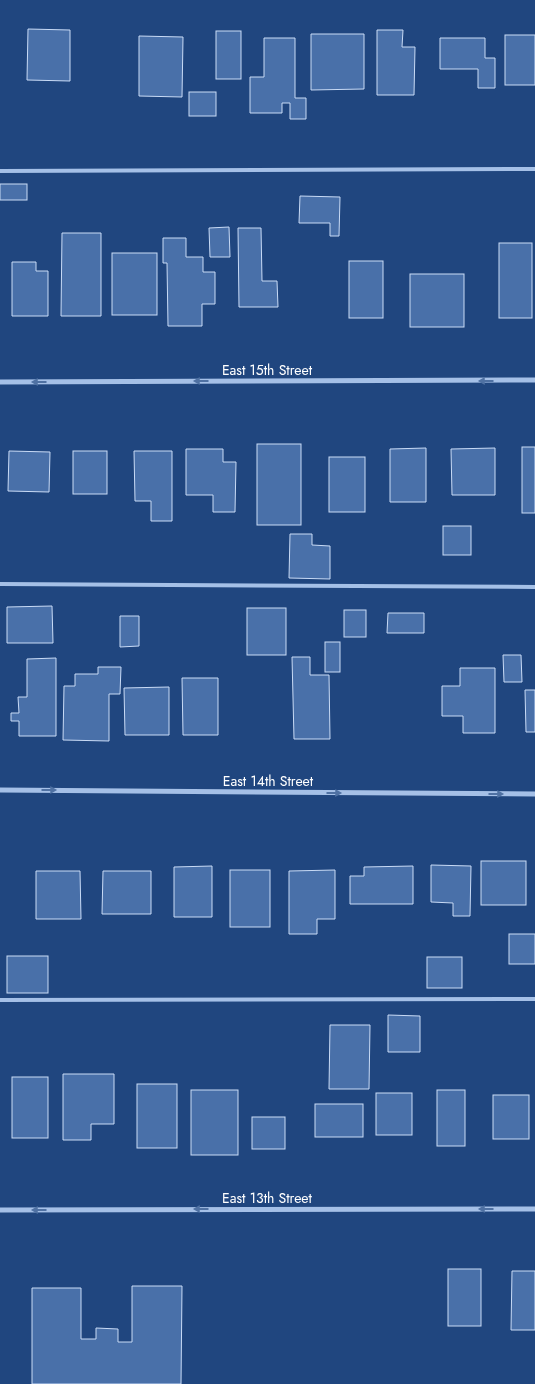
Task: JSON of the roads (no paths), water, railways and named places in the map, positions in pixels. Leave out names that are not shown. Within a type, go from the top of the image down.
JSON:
[{"type":"street","name":"East 15th Street","points":[[0,382],[535,380]]},
{"type":"street","name":"East 14th Street","points":[[0,790],[535,794]]},
{"type":"street","name":"East 13th Street","points":[[0,1210],[535,1209]]},
{"type":"lane","points":[[0,171],[535,169]]},
{"type":"lane","points":[[0,584],[535,587]]},
{"type":"lane","points":[[0,1000],[535,999]]}]
